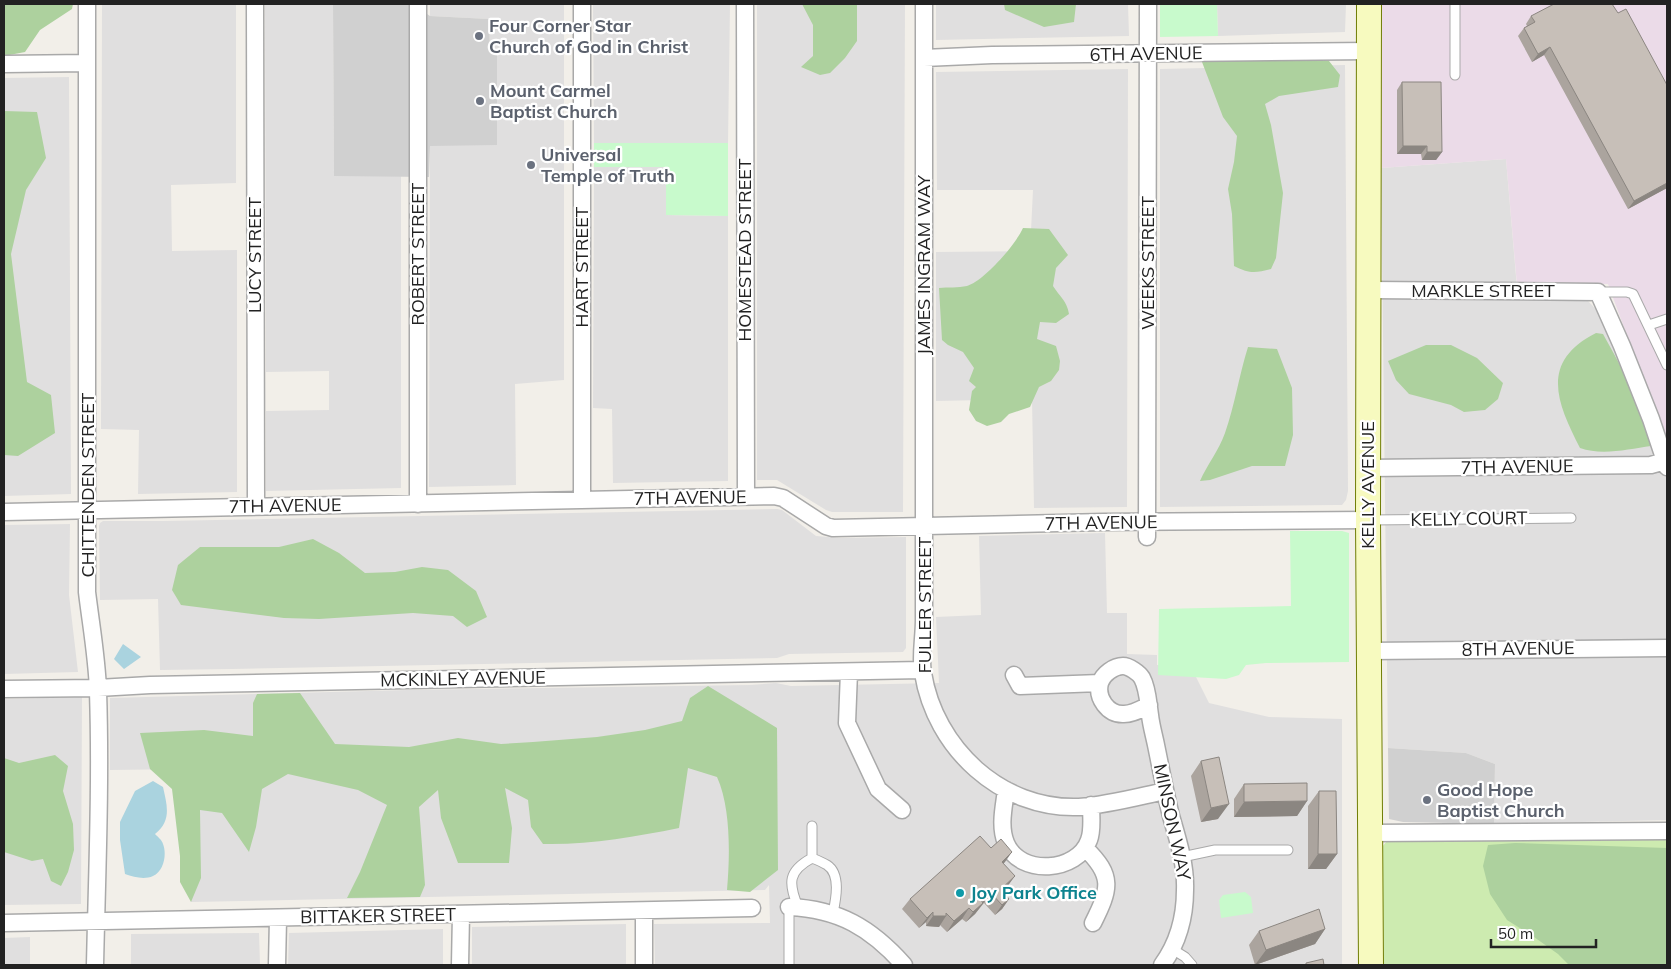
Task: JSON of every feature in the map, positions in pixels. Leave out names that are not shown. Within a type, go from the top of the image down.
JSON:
[{"type":"main road","name":"KELLY AVENUE","points":[[1369,4],[1368,520],[1371,965]]},
{"type":"street","name":"CHITTENDEN STREET","points":[[87,4],[87,592],[98,688],[98,872],[95,965]]},
{"type":"street","name":"LUCY STREET","points":[[255,4],[256,506]]},
{"type":"street","name":"ROBERT STREET","points":[[418,4],[418,504]]},
{"type":"street","name":"HART STREET","points":[[582,4],[582,500]]},
{"type":"street","name":"HOMESTEAD STREET","points":[[745,4],[746,497]]},
{"type":"street","name":"JAMES INGRAM WAY","points":[[924,4],[924,526]]},
{"type":"street","name":"WEEKS STREET","points":[[1147,530],[1148,4]]},
{"type":"street","name":"6TH AVENUE","points":[[924,58],[992,55],[1369,51]]},
{"type":"street","points":[[4,64],[87,63]]},
{"type":"street","name":"MARKLE STREET","points":[[1369,290],[1598,292]]},
{"type":"street","points":[[1598,292],[1626,355],[1666,464]]},
{"type":"street","name":"7TH AVENUE","points":[[1368,468],[1666,464]]},
{"type":"street","name":"7TH AVENUE","points":[[4,512],[774,496],[783,498],[826,526],[833,528],[924,526],[1147,530],[1368,520]]},
{"type":"street","name":"FULLER STREET","points":[[924,526],[922,670],[930,703],[946,735],[975,769],[1018,796],[1051,805],[1078,807],[1105,804],[1165,791]]},
{"type":"street","name":"8TH AVENUE","points":[[1369,651],[1667,648]]},
{"type":"street","name":"MINSON WAY","points":[[1100,683],[1106,674],[1119,666],[1127,666],[1142,676],[1148,695],[1165,791],[1182,857],[1186,888],[1185,909],[1179,931],[1172,949],[1162,965]]},
{"type":"street","name":"MCKINLEY AVENUE","points":[[4,689],[922,670]]},
{"type":"street","points":[[849,672],[847,723],[878,788],[902,810]]},
{"type":"street","points":[[1014,676],[1020,686],[1100,683],[1100,694],[1103,704],[1112,712],[1121,715],[1131,714],[1149,705]]},
{"type":"street","points":[[1006,790],[1003,832],[1007,845],[1018,858],[1029,865],[1053,865],[1075,859],[1085,848],[1090,838],[1091,805]]},
{"type":"street","points":[[1370,833],[1667,831]]},
{"type":"street","points":[[1085,848],[1097,860],[1105,873],[1107,888],[1093,923]]},
{"type":"street","points":[[793,907],[811,908],[833,913],[866,929],[888,946],[904,965]]},
{"type":"street","name":"BITTAKER STREET","points":[[4,923],[752,908]]},
{"type":"street","points":[[644,911],[644,965]]},
{"type":"street","points":[[460,965],[461,914]]},
{"type":"street","points":[[277,965],[278,919]]},
{"type":"lane","points":[[1455,4],[1455,75]]},
{"type":"lane","points":[[1598,292],[1628,292],[1633,294],[1667,365]]},
{"type":"lane","points":[[1649,325],[1667,319]]},
{"type":"lane","name":"KELLY COURT","points":[[1368,520],[1571,518]]},
{"type":"lane","points":[[812,826],[812,858]]},
{"type":"lane","points":[[1182,857],[1215,850],[1288,850]]},
{"type":"lane","points":[[789,965],[793,907],[792,876],[799,865],[812,858]]},
{"type":"lane","points":[[812,858],[828,866],[835,880],[836,896],[833,913]]},
{"type":"lane","points":[[1172,949],[1185,957],[1192,965]]},
{"type":"shaded area","points":[[102,4],[236,4],[236,183],[171,185],[172,251],[237,250],[237,492],[138,494],[139,430],[101,429]]},
{"type":"shaded area","points":[[265,4],[333,4],[334,176],[401,176],[401,488],[266,491],[266,411],[329,410],[329,371],[266,372]]},
{"type":"shaded area","points":[[333,4],[412,4],[430,16],[489,19],[490,50],[497,50],[497,145],[430,146],[429,177],[334,176]]},
{"type":"shaded area","points":[[430,4],[564,4],[564,380],[515,384],[516,485],[429,487],[430,145],[496,50],[490,50],[489,19],[430,16]]},
{"type":"shaded area","points":[[593,4],[730,4],[728,143],[594,143]]},
{"type":"shaded area","points":[[757,4],[905,4],[903,512],[832,512],[777,480],[757,480]]},
{"type":"shaded area","points":[[936,4],[1128,4],[1129,36],[936,40]]},
{"type":"shaded area","points":[[1217,4],[1346,4],[1345,32],[1218,36]]},
{"type":"shaded area","points":[[1381,4],[1667,4],[1667,444],[1608,284],[1517,285],[1506,159],[1381,168]]},
{"type":"shaded area","points":[[1345,65],[1348,491],[1346,500],[1342,505],[1160,507],[1160,69]]},
{"type":"shaded area","points":[[1128,69],[1127,507],[1034,508],[1032,399],[936,401],[936,252],[1030,251],[1033,190],[937,190],[936,72]]},
{"type":"shaded area","points":[[69,77],[71,494],[4,496],[4,78]]},
{"type":"shaded area","points":[[1506,159],[1518,300],[1587,300],[1614,328],[1667,479],[1667,820],[1494,824],[1495,764],[1466,753],[1388,748],[1381,168]]},
{"type":"shaded area","points":[[594,167],[666,167],[666,215],[728,216],[728,481],[613,483],[612,409],[593,408]]},
{"type":"shaded area","points":[[782,510],[816,536],[841,538],[906,537],[906,648],[903,652],[789,654],[777,658],[160,670],[158,599],[100,600],[99,526],[103,521]]},
{"type":"shaded area","points":[[70,524],[69,595],[78,672],[4,674],[4,525]]},
{"type":"shaded area","points":[[1105,533],[1107,613],[1127,613],[1127,654],[1157,655],[1157,665],[1191,667],[1209,703],[1269,717],[1342,719],[1342,965],[655,965],[654,924],[770,923],[769,885],[765,890],[191,902],[191,769],[110,770],[110,698],[776,683],[791,686],[939,683],[936,617],[981,615],[979,536]]},
{"type":"shaded area","points":[[82,697],[81,904],[4,905],[4,699]]},
{"type":"shaded area","points":[[1388,748],[1466,753],[1495,764],[1494,824],[1403,822],[1389,819]]},
{"type":"shaded area","points":[[626,924],[626,965],[472,965],[472,927]]},
{"type":"shaded area","points":[[443,929],[443,965],[288,965],[289,933]]},
{"type":"shaded area","points":[[259,933],[260,965],[131,965],[131,934]]},
{"type":"shaded area","points":[[30,937],[30,965],[4,965],[4,938]]},
{"type":"green space","points":[[4,4],[73,4],[72,9],[40,30],[25,52],[4,56]]},
{"type":"green space","points":[[802,4],[857,4],[857,41],[845,58],[830,73],[820,75],[801,67],[813,56],[813,25]]},
{"type":"green space","points":[[1004,4],[1076,4],[1074,22],[1044,27],[1005,10]]},
{"type":"green space","points":[[1160,4],[1217,4],[1218,36],[1160,37]]},
{"type":"green space","points":[[1244,58],[1329,61],[1340,75],[1338,87],[1279,96],[1265,104],[1271,125],[1283,193],[1276,258],[1271,269],[1256,272],[1249,272],[1234,266],[1232,214],[1228,189],[1237,136],[1223,117],[1202,62]]},
{"type":"green space","points":[[4,111],[37,112],[46,158],[26,190],[11,254],[27,382],[51,395],[55,433],[18,456],[4,455]]},
{"type":"green space","points":[[594,143],[728,143],[728,216],[666,215],[666,167],[594,167]]},
{"type":"green space","points":[[1023,228],[1049,229],[1068,255],[1056,268],[1053,286],[1065,302],[1069,314],[1056,323],[1040,322],[1037,339],[1056,346],[1060,361],[1059,370],[1051,381],[1039,387],[1030,407],[1009,414],[1001,422],[987,426],[976,421],[969,410],[972,391],[976,387],[969,381],[974,368],[963,352],[942,340],[939,288],[967,286],[974,283],[1007,252]]},
{"type":"green space","points":[[1596,333],[1603,334],[1624,374],[1643,417],[1651,446],[1616,451],[1597,451],[1580,448],[1565,415],[1558,384],[1560,370],[1566,357],[1578,344]]},
{"type":"green space","points":[[1426,345],[1451,345],[1477,358],[1503,383],[1498,399],[1485,410],[1464,412],[1451,405],[1409,394],[1396,380],[1388,361]]},
{"type":"green space","points":[[1248,347],[1277,349],[1292,388],[1293,435],[1285,466],[1252,466],[1210,480],[1200,481],[1225,433]]},
{"type":"green space","points":[[1290,531],[1342,531],[1349,533],[1349,662],[1246,665],[1239,675],[1226,679],[1158,675],[1159,609],[1291,606]]},
{"type":"green space","points":[[313,539],[339,553],[365,573],[395,572],[422,567],[448,570],[476,591],[487,617],[467,627],[453,616],[413,613],[319,619],[284,618],[181,605],[172,590],[178,565],[200,547],[279,547]]},
{"type":"green space","points":[[708,686],[777,728],[778,870],[750,892],[727,890],[729,847],[727,817],[722,789],[717,777],[688,768],[679,828],[594,842],[543,844],[531,827],[528,800],[505,788],[512,828],[509,863],[458,863],[441,818],[438,790],[419,807],[425,885],[420,897],[347,898],[360,872],[387,805],[358,790],[288,774],[262,789],[256,827],[249,852],[222,813],[200,810],[201,878],[191,902],[180,882],[180,856],[172,789],[150,769],[140,733],[204,730],[253,736],[253,703],[257,694],[300,693],[335,744],[409,747],[458,738],[501,744],[597,737],[645,730],[682,721],[690,698]]},
{"type":"green space","points":[[55,755],[68,766],[63,791],[73,824],[74,850],[68,872],[61,886],[51,881],[43,859],[32,861],[4,852],[4,758],[19,763]]},
{"type":"green space","points":[[1404,838],[1667,840],[1667,965],[1384,965],[1382,847],[1387,841]]},
{"type":"green space","points":[[1515,843],[1667,848],[1667,965],[1569,965],[1558,954],[1507,920],[1490,894],[1483,866],[1488,845]]},
{"type":"green space","points":[[1245,892],[1251,897],[1253,913],[1221,918],[1219,900],[1223,895]]},
{"type":"water","points":[[123,644],[141,657],[124,669],[114,659]]},
{"type":"water","points":[[153,781],[163,787],[166,800],[166,818],[164,824],[155,834],[160,839],[164,848],[164,857],[162,866],[157,874],[146,878],[139,878],[125,874],[120,840],[120,822],[135,791]]},
{"type":"building","points":[[1554,4],[1612,4],[1618,13],[1626,9],[1667,85],[1667,183],[1634,201],[1550,47],[1538,54],[1524,28],[1535,22],[1531,16]]},
{"type":"building","points":[[1402,82],[1441,82],[1442,152],[1427,152],[1427,146],[1403,146]]},
{"type":"building","points":[[1219,757],[1229,804],[1211,808],[1201,761]]},
{"type":"building","points":[[1307,783],[1307,801],[1244,802],[1244,784]]},
{"type":"building","points":[[1319,791],[1336,791],[1337,854],[1318,854]]},
{"type":"building","name":"Joy Park Office","points":[[980,836],[991,848],[1001,839],[1012,852],[1002,862],[1015,876],[1001,889],[1009,899],[1002,905],[991,893],[981,901],[983,903],[973,912],[969,908],[954,921],[946,913],[946,916],[933,916],[933,912],[927,918],[910,899]]},
{"type":"building","points":[[1319,909],[1325,929],[1266,950],[1259,931]]},
{"type":"building","points":[[1323,959],[1324,965],[1306,965],[1306,963]]},
{"type":"place","name":"Four Corner Star Church of God in Christ","points":[[479,36]]},
{"type":"place","name":"Mount Carmel Baptist Church","points":[[480,101]]},
{"type":"place","name":"Universal Temple of Truth","points":[[531,165]]},
{"type":"place","name":"Good Hope Baptist Church","points":[[1427,800]]},
{"type":"place","name":"Joy Park Office","points":[[960,893]]}]
